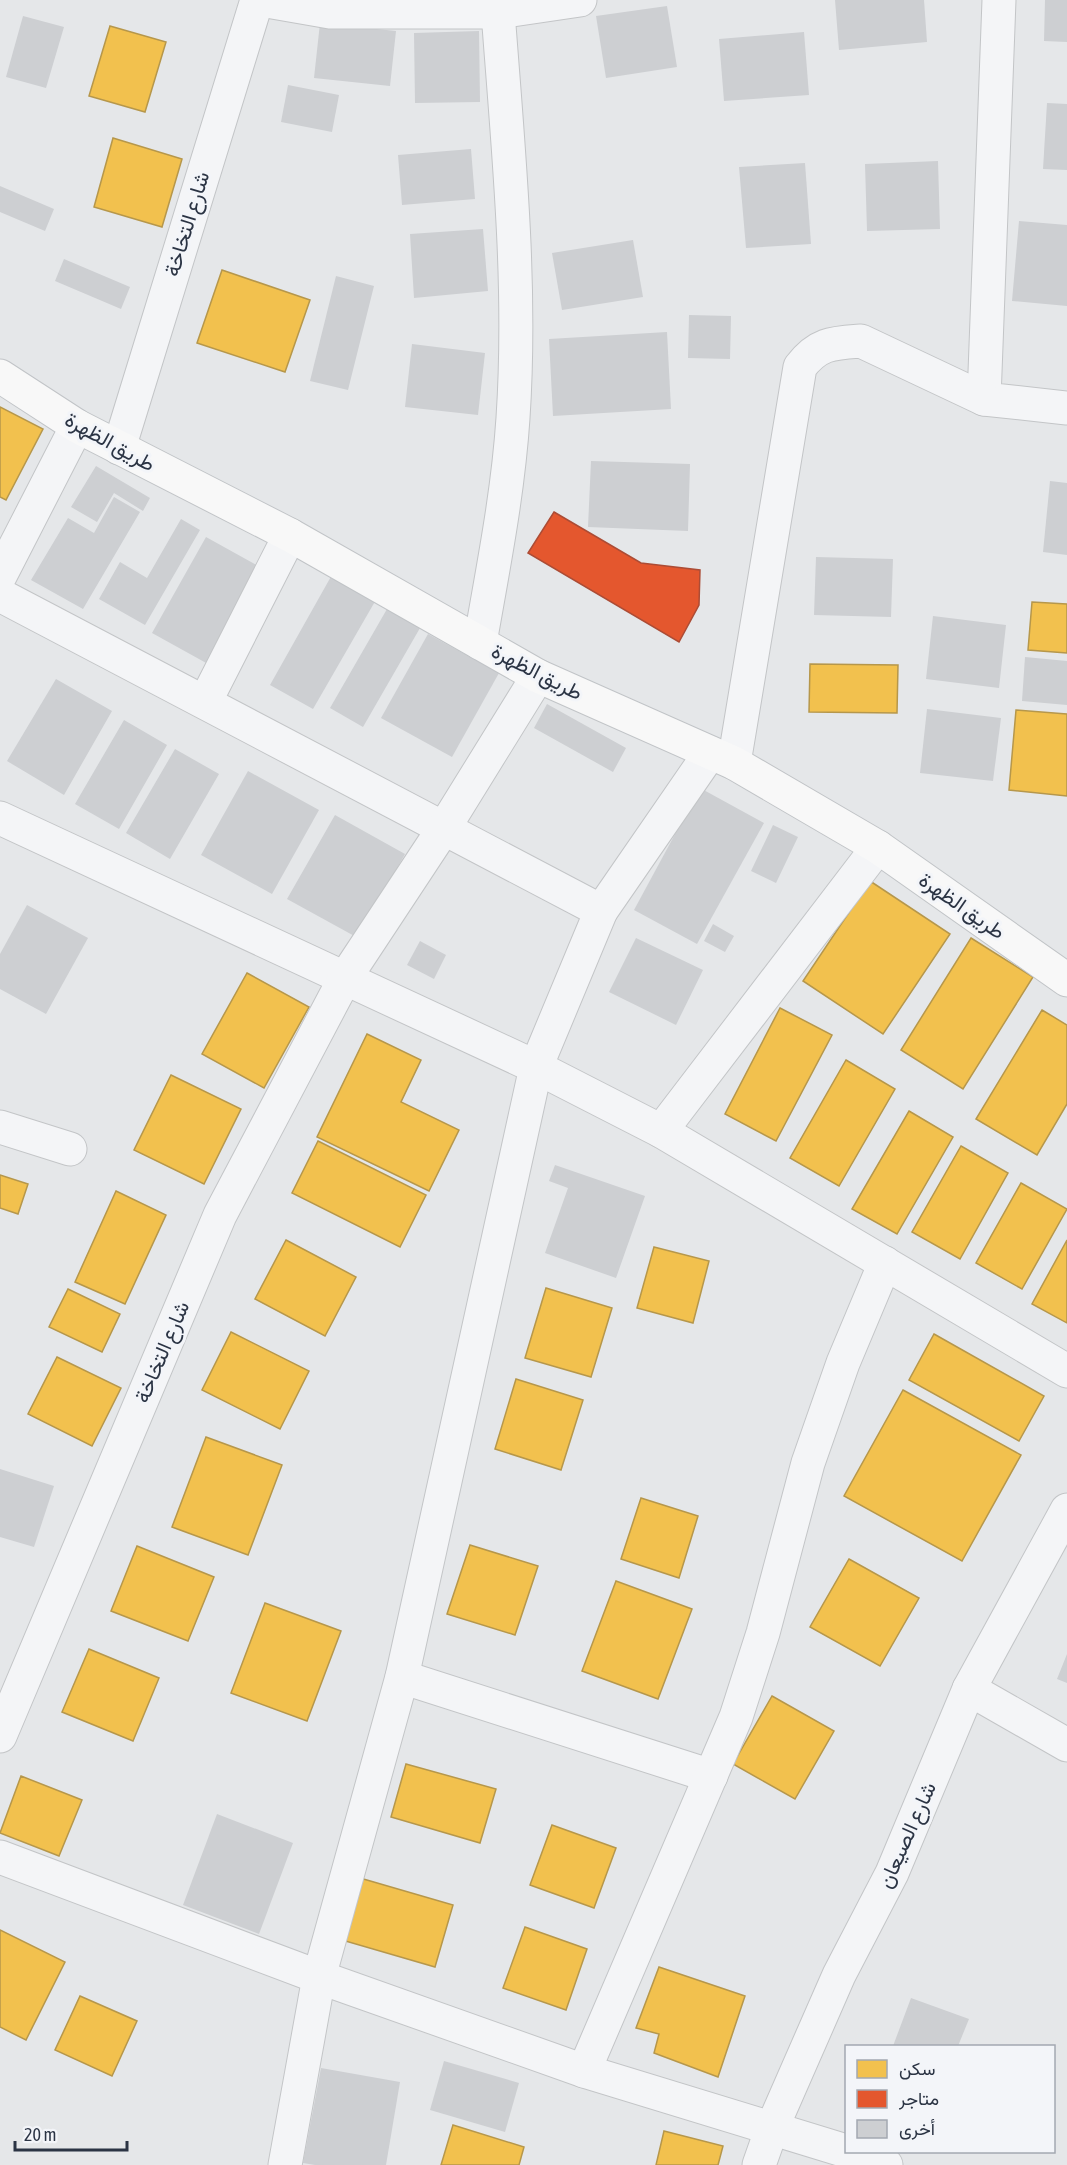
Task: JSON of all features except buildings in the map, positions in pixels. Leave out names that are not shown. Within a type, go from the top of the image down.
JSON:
[{"type":"main road","name":"طريق الظهرة","points":[[0,376],[77,426],[290,535],[538,676],[722,758],[878,847],[1067,980]]},
{"type":"street","points":[[259,0],[330,12],[498,12],[580,0]]},
{"type":"street","name":"شارع التخاخة","points":[[119,448],[259,0]]},
{"type":"street","points":[[984,399],[999,0]]},
{"type":"street","points":[[480,643],[508,483],[513,415],[516,273],[498,12]]},
{"type":"street","points":[[285,2165],[319,1977],[402,1677],[536,1067],[601,911],[722,758],[800,367],[810,353],[821,346],[861,341],[984,399],[1067,408]]},
{"type":"street","points":[[0,576],[77,426]]},
{"type":"street","points":[[206,702],[290,535]]},
{"type":"street","points":[[0,595],[601,911]]},
{"type":"street","name":"شارع التخاخة","points":[[0,1736],[220,1215],[345,978],[444,828],[538,676]]},
{"type":"street","points":[[0,818],[536,1067],[661,1131],[1067,1371]]},
{"type":"street","points":[[661,1131],[878,847]]},
{"type":"street","points":[[0,1127],[70,1149]]},
{"type":"street","points":[[584,2072],[736,1717],[763,1633],[812,1452],[843,1363],[885,1263]]},
{"type":"street","name":"شارع الصيعان","points":[[759,2165],[772,2128],[839,1975],[892,1873],[969,1689],[1067,1510]]},
{"type":"street","points":[[402,1677],[711,1776]]},
{"type":"street","points":[[969,1689],[1067,1745]]},
{"type":"street","points":[[0,1857],[319,1977],[584,2072],[845,2150]]},
{"type":"street","points":[[853,2153],[886,2165]]}]
